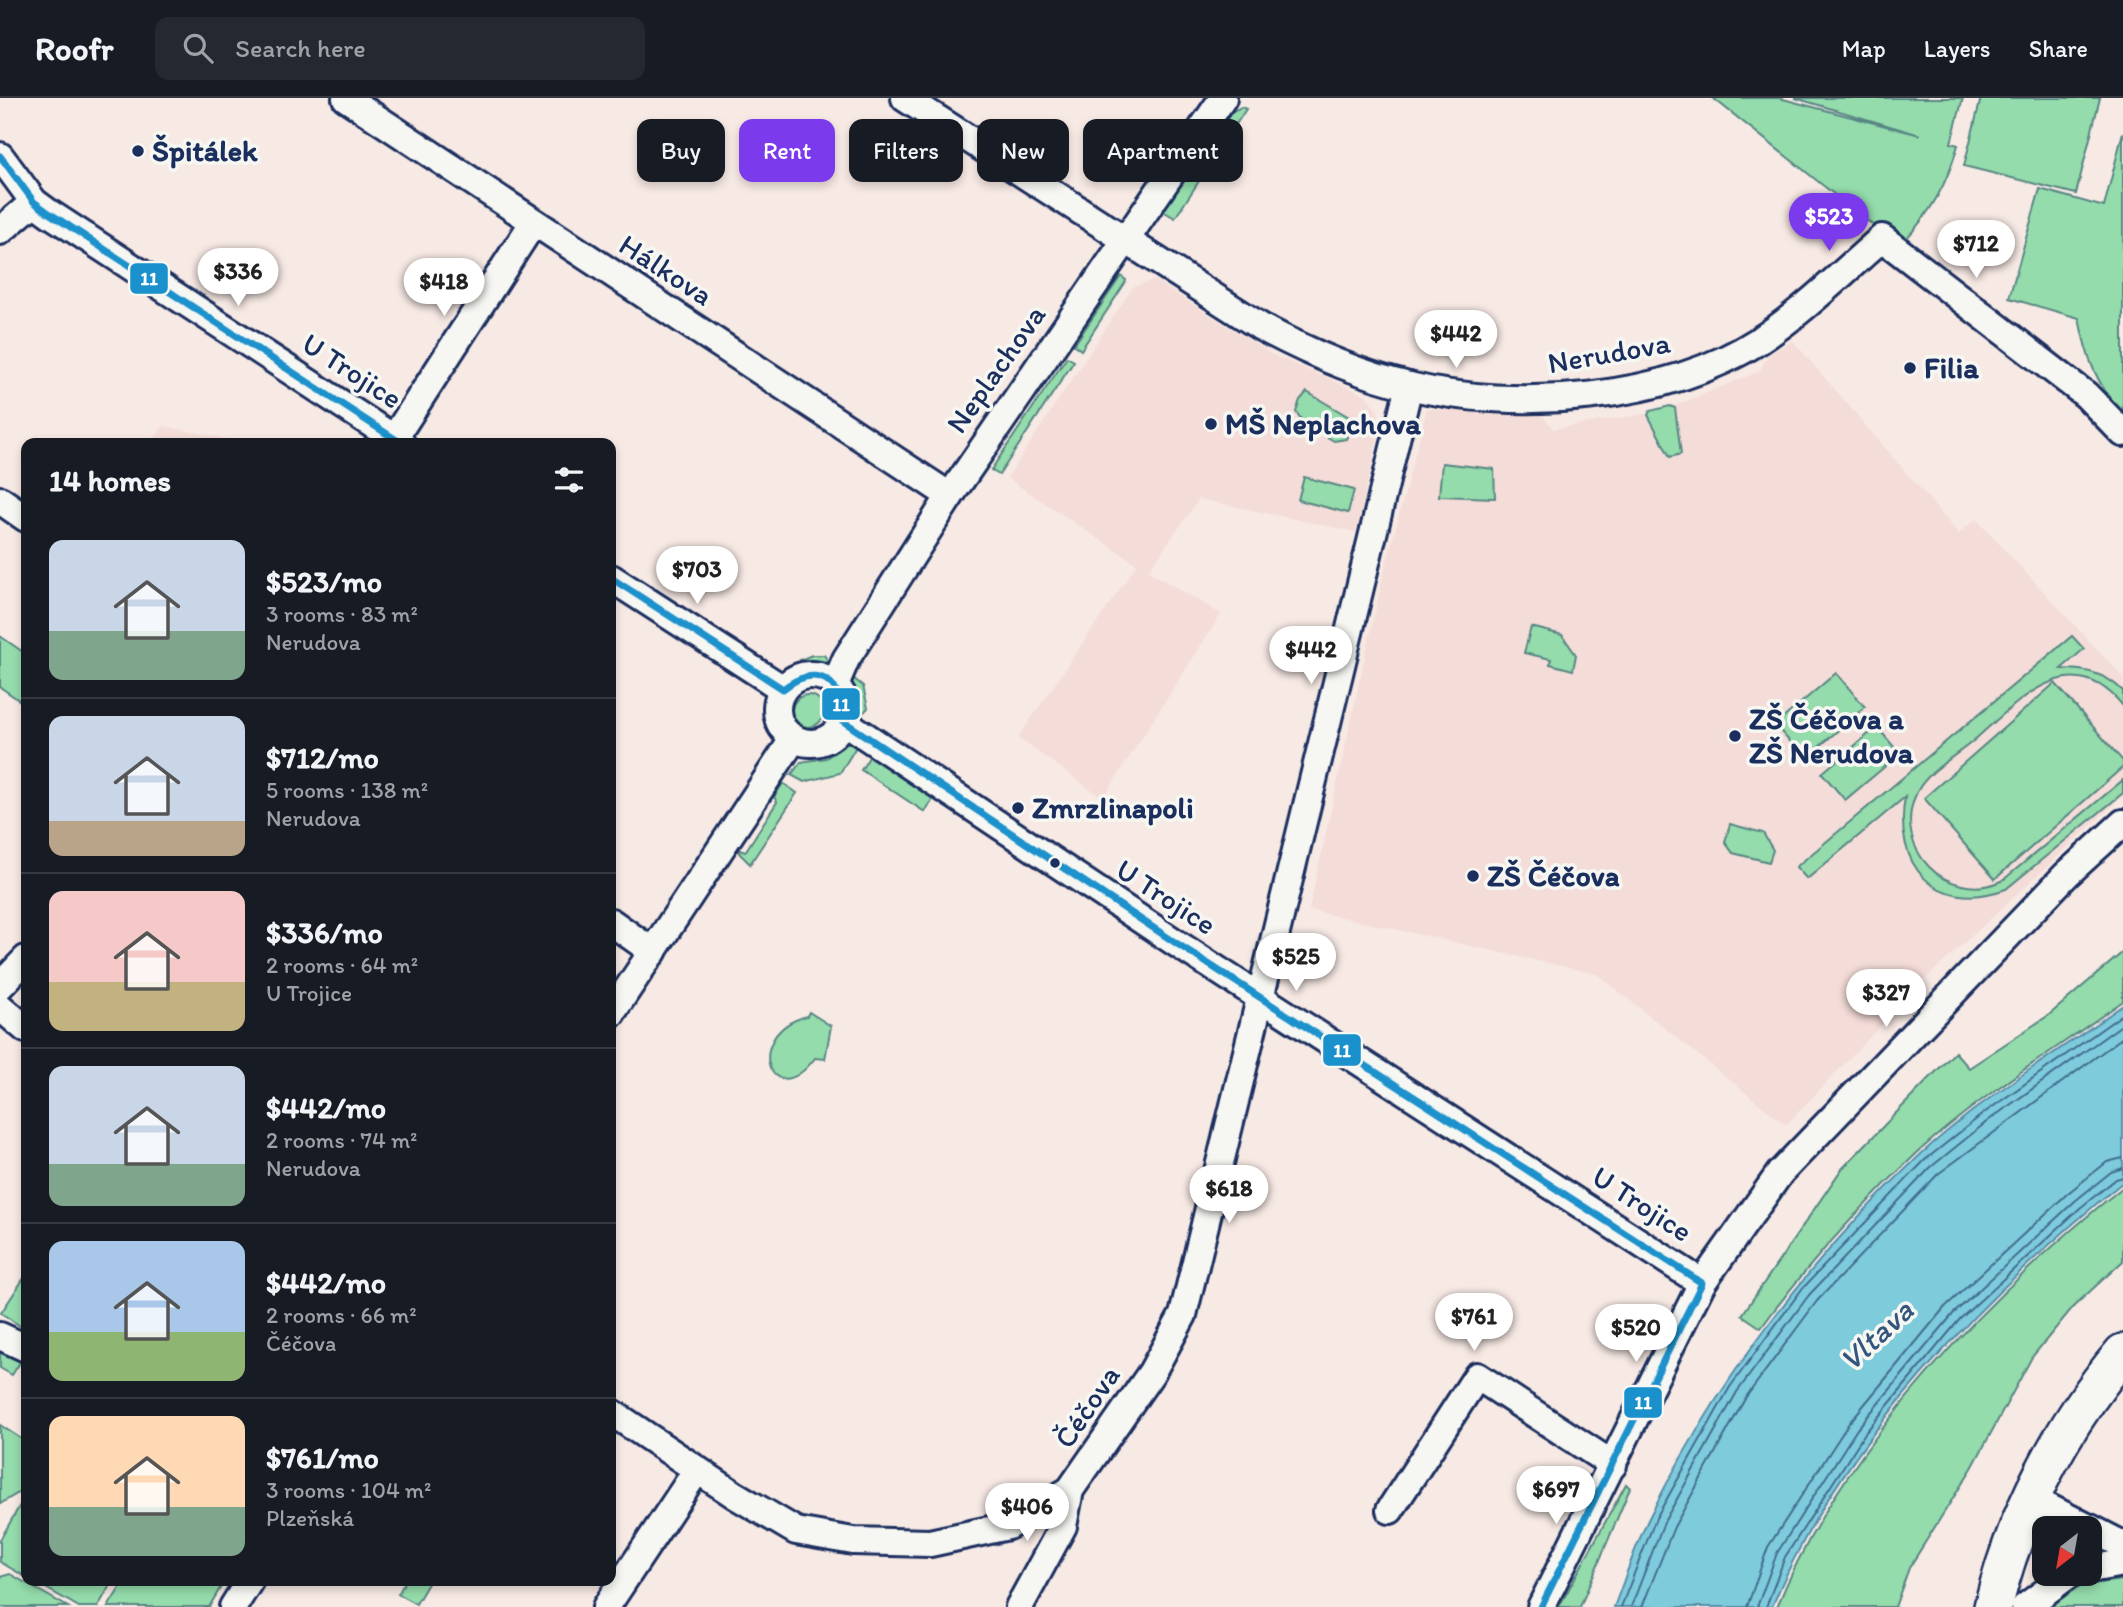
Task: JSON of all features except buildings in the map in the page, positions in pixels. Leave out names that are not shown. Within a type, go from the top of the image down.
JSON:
[{"type":"main road","points":[[1993,1607],[2003,1566],[2030,1498],[2066,1433],[2123,1353]]},
{"type":"street","name":"Hálkova","points":[[346,98],[950,496]]},
{"type":"street","name":"Nerudova","points":[[905,98],[1261,327],[1309,352],[1409,386],[1458,394],[1545,399],[1623,390],[1682,375],[1759,341],[1882,238],[2086,395],[2123,433]]},
{"type":"street","name":"Neplachova","points":[[835,685],[846,659],[950,496],[1223,98]]},
{"type":"street","name":"U Trojice","points":[[0,156],[34,202],[390,438]]},
{"type":"street","points":[[0,231],[34,202]]},
{"type":"street","points":[[397,438],[533,223]]},
{"type":"street","name":"Čéčova","points":[[1019,1607],[1063,1526],[1070,1490],[1152,1371],[1183,1315],[1409,386]]},
{"type":"street","points":[[0,500],[21,515]]},
{"type":"street","points":[[616,581],[783,689]]},
{"type":"street","points":[[807,675],[817,676],[835,685],[844,703],[843,721],[826,739],[804,742],[794,738],[779,721],[778,699],[783,689],[790,682],[807,675]]},
{"type":"street","name":"U Trojice","points":[[843,721],[1259,998],[1702,1283]]},
{"type":"street","points":[[616,1007],[794,738]]},
{"type":"street","points":[[1541,1607],[1702,1283],[1780,1173],[2066,876],[2123,823]]},
{"type":"street","points":[[616,926],[653,952]]},
{"type":"street","points":[[0,986],[21,964]]},
{"type":"street","points":[[0,1007],[21,1025]]},
{"type":"street","points":[[0,1336],[21,1346]]},
{"type":"street","points":[[1390,1510],[1477,1376],[1613,1465]]},
{"type":"street","name":"Čéčova","points":[[616,1415],[755,1508],[796,1531],[853,1541],[930,1543],[1009,1526],[1070,1490]]},
{"type":"street","points":[[606,1607],[697,1470]]},
{"type":"street","points":[[2030,1498],[2065,1516]]},
{"type":"street","points":[[2102,1534],[2123,1545]]},
{"type":"street","points":[[2102,1567],[2123,1563]]},
{"type":"street","points":[[233,1607],[246,1586]]},
{"type":"street","points":[[2025,1607],[2053,1586]]},
{"type":"shaded area","name":"MŠ Neplachova","points":[[1154,280],[1271,354],[1366,395],[1378,412],[1380,427],[1356,532],[1199,499],[1148,571],[1221,614],[1103,798],[1018,738],[1137,564],[1007,478],[1133,287]]},
{"type":"shaded area","name":"ZŠ Čéčova a ZŠ Nerudova","points":[[1793,341],[1959,534],[1976,519],[2123,677],[2123,796],[1921,983],[1786,1125],[1597,974],[1309,910],[1382,581],[1427,409],[1543,416],[1553,429],[1662,411],[1760,371],[1768,355]]},
{"type":"shaded area","points":[[163,426],[222,438],[155,438]]},
{"type":"green space","points":[[1713,98],[1779,98],[1920,135],[1795,98],[1963,98],[1951,143],[1958,145],[1949,173],[1930,209],[1903,242],[1884,234]]},
{"type":"green space","points":[[1981,98],[2100,98],[2076,194],[1964,166]]},
{"type":"green space","points":[[1241,107],[1246,109],[1239,119],[1224,119],[1227,114]]},
{"type":"green space","points":[[2123,132],[2123,416],[2094,370],[2079,318],[2009,298],[2040,189],[2104,207]]},
{"type":"green space","points":[[1182,182],[1198,182],[1175,218],[1163,211]]},
{"type":"green space","points":[[1121,276],[1126,280],[1125,283],[1081,350],[1074,345]]},
{"type":"green space","points":[[1067,357],[1074,361],[999,475],[991,470]]},
{"type":"green space","points":[[1307,392],[1349,417],[1353,422],[1346,439],[1334,441],[1305,424],[1296,412],[1300,400]]},
{"type":"green space","points":[[1670,406],[1675,408],[1681,454],[1670,457],[1648,415],[1650,411]]},
{"type":"green space","points":[[1442,463],[1494,469],[1495,498],[1439,496]]},
{"type":"green space","points":[[1304,477],[1354,490],[1348,513],[1298,500]]},
{"type":"green space","points":[[1531,627],[1562,635],[1576,655],[1573,670],[1550,664],[1551,659],[1524,653]]},
{"type":"green space","points":[[0,636],[21,651],[21,702],[0,687]]},
{"type":"green space","points":[[2072,636],[2084,649],[2061,669],[2087,671],[2109,680],[2123,691],[2123,706],[2103,687],[2083,678],[2064,678],[2044,685],[2007,711],[1927,778],[1917,792],[1911,813],[1911,833],[1918,851],[1929,866],[1944,878],[1962,885],[1981,886],[2002,881],[2123,780],[2123,793],[2006,889],[1980,895],[1958,895],[1939,889],[1924,878],[1913,863],[1906,844],[1903,822],[1905,797],[1807,879],[1796,867]]},
{"type":"green space","points":[[812,655],[824,655],[830,664],[822,670],[806,670],[800,660]]},
{"type":"green space","points":[[1836,673],[1865,707],[1805,759],[1775,725]]},
{"type":"green space","points":[[853,678],[863,686],[868,708],[864,712],[854,713],[851,704],[850,686]]},
{"type":"green space","points":[[2055,683],[2123,761],[2123,767],[1995,879],[1924,798]]},
{"type":"green space","points":[[808,695],[819,700],[824,711],[819,722],[808,727],[797,722],[792,711],[797,700]]},
{"type":"green space","points":[[1877,727],[1900,754],[1845,800],[1822,773]]},
{"type":"green space","points":[[853,740],[859,742],[840,773],[804,782],[791,775],[801,762],[826,758]]},
{"type":"green space","points":[[871,754],[935,796],[925,812],[861,770]]},
{"type":"green space","points":[[783,783],[797,793],[750,864],[739,853],[740,850],[745,852],[777,802],[774,797]]},
{"type":"green space","points":[[1730,824],[1763,833],[1773,850],[1769,862],[1733,853],[1725,842]]},
{"type":"green space","points":[[2123,952],[2123,1001],[1991,1093],[1917,1153],[1835,1237],[1761,1328],[1742,1315],[1841,1170],[1955,1052],[1969,1068],[2049,1015]]},
{"type":"green space","points":[[809,1012],[831,1026],[825,1059],[815,1058],[799,1074],[785,1079],[775,1075],[769,1066],[769,1052],[774,1038],[787,1025],[807,1016]]},
{"type":"green space","points":[[2123,1187],[2123,1261],[2073,1307],[2032,1357],[1972,1468],[1909,1568],[1895,1607],[1777,1607],[1805,1547],[1840,1489],[1880,1432],[1924,1377],[2022,1275]]},
{"type":"green space","points":[[21,1283],[21,1327],[1,1313]]},
{"type":"green space","points":[[0,1344],[21,1357],[21,1361],[12,1375],[0,1368]]},
{"type":"green space","points":[[0,1425],[21,1439],[21,1493],[0,1504]]},
{"type":"green space","points":[[1626,1484],[1630,1488],[1580,1607],[1559,1607]]},
{"type":"green space","points":[[21,1503],[21,1574],[0,1562],[0,1540]]},
{"type":"green space","points":[[10,1574],[21,1580],[21,1586],[31,1586],[68,1607],[0,1607],[0,1577]]},
{"type":"green space","points":[[2123,1580],[2123,1607],[2047,1607],[2060,1594],[2085,1586],[2102,1586],[2102,1583]]},
{"type":"green space","points":[[42,1586],[110,1586],[98,1607],[79,1607]]},
{"type":"green space","points":[[121,1586],[221,1586],[209,1607],[108,1607]]},
{"type":"green space","points":[[403,1586],[426,1586],[416,1604],[398,1594]]},
{"type":"water","name":"Vltava","points":[[2123,1005],[2123,1182],[2020,1271],[1922,1374],[1876,1430],[1836,1487],[1800,1546],[1772,1607],[1614,1607],[1646,1525],[1678,1464],[1737,1369],[1804,1279],[1879,1196],[1942,1135],[1992,1096]]},
{"type":"transit line","name":"11","points":[[0,156],[34,202],[49,213],[393,438]]},
{"type":"transit line","name":"11","points":[[616,581],[783,689],[807,677],[817,676],[826,680],[838,695],[843,721],[1176,943],[1702,1283],[1541,1607]]},
{"type":"place","name":"Špitálek","points":[[138,151]]},
{"type":"place","name":"Filia","points":[[1910,368]]},
{"type":"place","name":"MŠ Neplachova","points":[[1211,424]]},
{"type":"place","name":"ZŠ Čéčova a ZŠ Nerudova","points":[[1735,736]]},
{"type":"place","name":"Zmrzlinapoli","points":[[1018,808]]},
{"type":"place","name":"ZŠ Čéčova","points":[[1473,876]]}]
